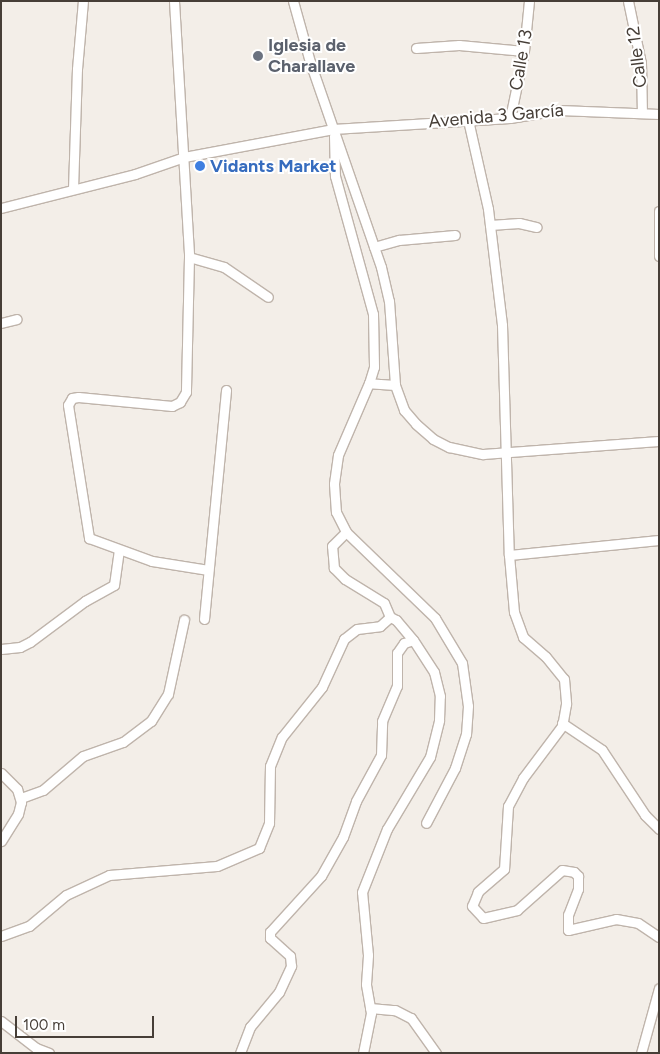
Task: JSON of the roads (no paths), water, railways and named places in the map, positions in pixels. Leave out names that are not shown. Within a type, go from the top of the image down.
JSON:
[{"type":"street","points":[[73,188],[76,89],[83,1]]},
{"type":"street","points":[[174,1],[189,257],[186,392],[182,399],[168,406],[78,397],[68,402],[87,535],[93,542],[119,551],[166,564],[208,570]]},
{"type":"street","points":[[293,1],[298,25],[374,246],[389,302],[395,385],[404,410],[433,439],[450,447],[483,454],[505,454],[659,441]]},
{"type":"street","name":"Calle 13","points":[[510,118],[524,51],[529,1]]},
{"type":"street","name":"Calle 12","points":[[628,1],[641,63],[642,113]]},
{"type":"street","points":[[416,48],[459,45],[524,51]]},
{"type":"street","name":"Avenida 3 García","points":[[1,208],[184,157],[334,129],[510,118],[559,110],[659,114]]},
{"type":"street","points":[[468,120],[490,226],[502,324],[509,555],[514,612],[524,637],[546,657],[564,680],[566,704],[562,723],[523,778],[508,806],[504,868],[478,892],[472,906],[482,918],[517,910],[562,870],[574,872],[578,876],[578,889],[568,915],[568,930],[616,920],[638,923],[659,937]]},
{"type":"street","points":[[334,129],[335,176],[373,314],[374,367],[338,455],[334,484],[336,512],[346,532],[435,618],[462,663],[468,706],[466,734],[456,768],[426,823]]},
{"type":"street","points":[[659,211],[659,256]]},
{"type":"street","points":[[490,226],[520,223],[537,227]]},
{"type":"street","points":[[374,246],[399,240],[455,235]]},
{"type":"street","points":[[189,257],[224,267],[268,297]]},
{"type":"street","points":[[1,323],[17,319]]},
{"type":"street","points":[[369,383],[395,385]]},
{"type":"street","points":[[204,619],[226,390]]},
{"type":"street","points":[[346,532],[332,546],[334,568],[346,579],[384,603],[390,617],[396,620],[413,640],[437,679],[439,720],[430,757],[387,829],[362,892],[370,1008],[363,1053]]},
{"type":"street","points":[[509,555],[659,540]]},
{"type":"street","points":[[1,649],[20,647],[30,642],[74,609],[114,585],[119,551]]},
{"type":"street","points":[[1,936],[29,926],[66,895],[109,875],[217,866],[259,848],[269,823],[270,766],[282,737],[322,687],[344,639],[357,629],[384,624],[390,617]]},
{"type":"street","points":[[21,798],[43,790],[83,756],[123,742],[151,721],[168,694],[184,620]]},
{"type":"street","points":[[240,1053],[250,1027],[280,992],[292,962],[288,954],[270,938],[270,932],[321,876],[343,836],[356,801],[380,755],[382,721],[397,686],[397,653],[404,642],[413,640]]},
{"type":"street","points":[[562,723],[602,750],[645,815],[659,829]]},
{"type":"street","points":[[1,773],[17,789],[21,798],[18,814],[1,841]]},
{"type":"street","points":[[640,1053],[659,988]]},
{"type":"street","points":[[370,1008],[395,1010],[411,1018],[431,1041],[436,1053]]},
{"type":"street","points":[[1,1021],[36,1048],[48,1053]]},
{"type":"place","name":"Iglesia de Charallave","points":[[258,56]]},
{"type":"place","name":"Vidants Market","points":[[200,166]]}]
